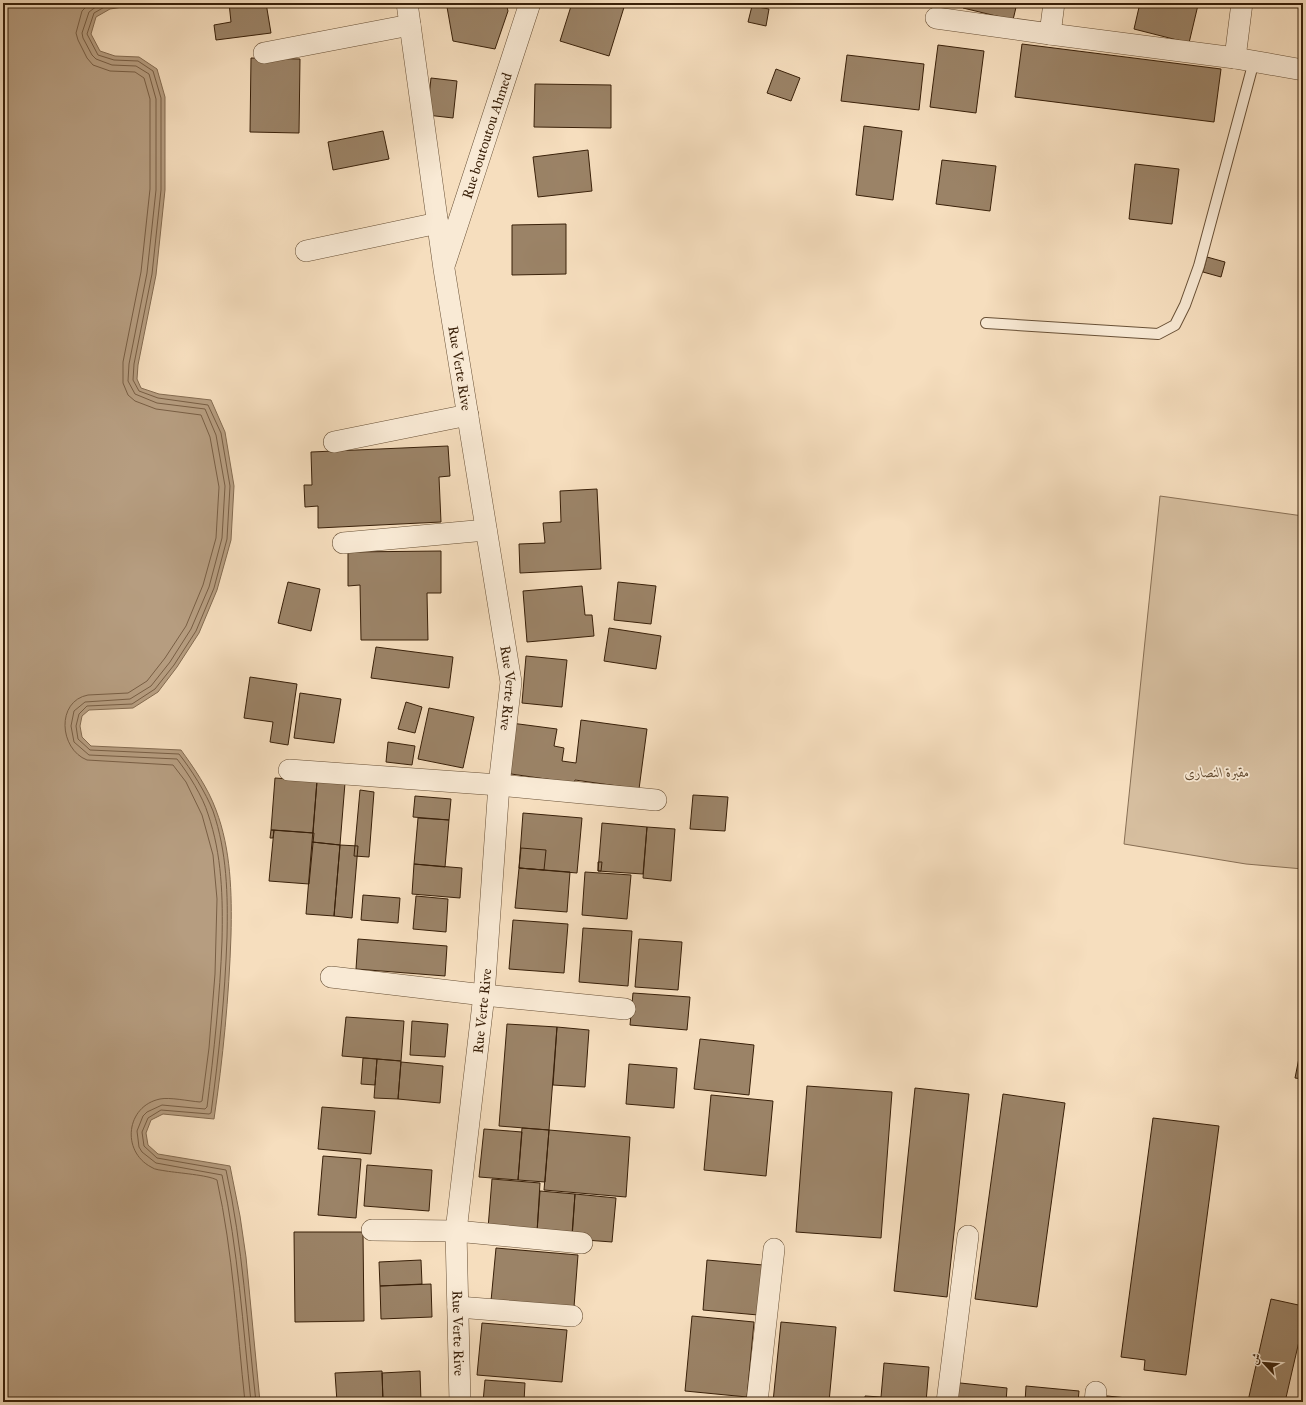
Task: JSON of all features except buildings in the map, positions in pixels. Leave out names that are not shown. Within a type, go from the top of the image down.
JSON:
[{"type":"street","name":"Rue Verte Rive","points":[[407,3],[444,268],[511,682],[499,785],[484,995],[456,1231],[460,1402]]},
{"type":"street","name":"Rue boutoutou Ahmed","points":[[444,268],[530,3]]},
{"type":"street","points":[[1050,34],[1054,3]]},
{"type":"street","points":[[1242,3],[1244,59]]},
{"type":"street","points":[[936,18],[1244,59],[1303,70]]},
{"type":"street","points":[[264,53],[410,25]]},
{"type":"street","points":[[306,252],[438,223]]},
{"type":"street","points":[[334,442],[468,415]]},
{"type":"street","points":[[343,543],[486,530]]},
{"type":"street","points":[[289,770],[499,785],[656,800]]},
{"type":"street","points":[[331,977],[484,995],[625,1009]]},
{"type":"street","points":[[372,1230],[456,1231],[582,1243]]},
{"type":"street","points":[[947,1402],[968,1236]]},
{"type":"street","points":[[757,1402],[774,1250]]},
{"type":"street","points":[[458,1307],[572,1316]]},
{"type":"lane","points":[[986,323],[1158,334],[1175,325],[1185,305],[1198,266],[1244,59]]},
{"type":"green space","name":"مقبرة النصارى","points":[[1160,496],[1303,516],[1303,869],[1246,864],[1124,844]]},
{"type":"water","points":[[3,3],[136,3],[135,5],[110,9],[96,17],[91,34],[100,51],[115,56],[139,57],[157,69],[165,97],[165,190],[156,275],[138,365],[137,379],[141,388],[159,394],[211,400],[225,432],[234,486],[231,540],[217,590],[199,633],[177,667],[158,692],[133,708],[89,710],[82,716],[80,726],[82,737],[91,746],[181,750],[196,771],[213,802],[225,840],[230,872],[231,935],[225,1027],[214,1119],[163,1114],[151,1120],[146,1133],[148,1145],[158,1154],[230,1166],[246,1257],[260,1402],[3,1402]]}]
